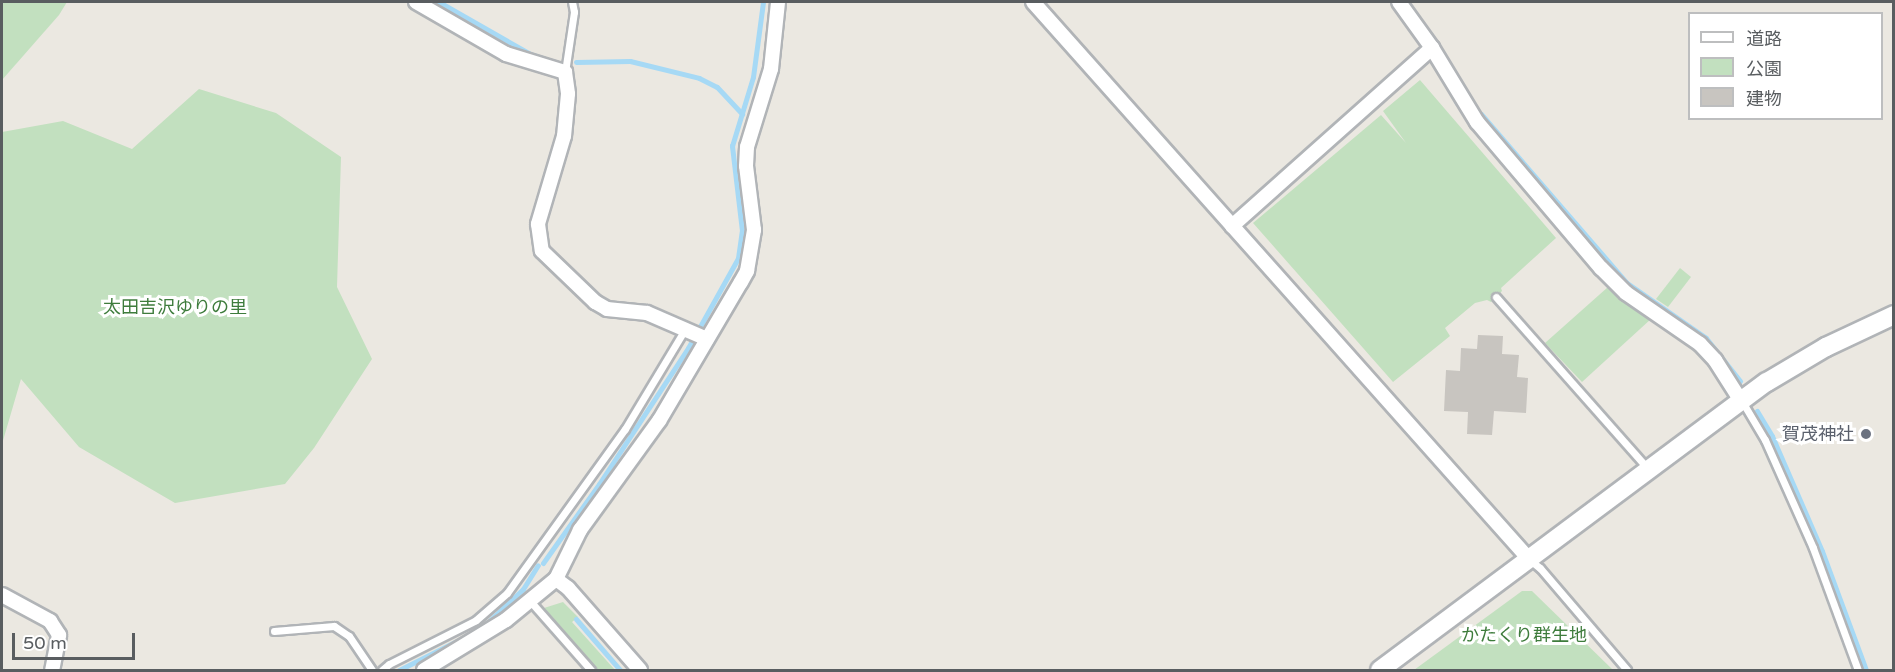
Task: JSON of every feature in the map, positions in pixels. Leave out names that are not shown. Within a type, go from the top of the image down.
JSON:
[{"type":"street","points":[[416,2],[506,54],[565,72],[568,94],[564,136],[538,224],[542,251],[595,302],[607,309],[647,313],[707,339]]},
{"type":"street","points":[[424,670],[470,644],[531,602],[556,579],[580,530],[658,421],[747,271],[754,230],[746,166],[747,147],[771,69],[778,2]]},
{"type":"street","points":[[1033,2],[1529,559]]},
{"type":"street","points":[[1399,2],[1432,48],[1477,122],[1601,268],[1626,293],[1700,344],[1715,360],[1741,401]]},
{"type":"street","points":[[1232,225],[1432,48]]},
{"type":"street","points":[[1380,670],[1741,401],[1802,360],[1893,315]]},
{"type":"street","points":[[556,579],[568,588],[640,670]]},
{"type":"street","points":[[2,595],[50,621],[59,635],[52,670]]},
{"type":"lane","points":[[565,72],[574,12],[572,2]]},
{"type":"lane","points":[[1496,297],[1649,471]]},
{"type":"lane","points":[[382,670],[389,664],[476,620],[507,593],[625,429],[686,330]]},
{"type":"lane","points":[[1741,401],[1765,440],[1813,548],[1858,670]]},
{"type":"lane","points":[[1529,559],[1540,568],[1627,670]]},
{"type":"lane","points":[[531,602],[591,670]]},
{"type":"lane","points":[[274,631],[334,626],[349,636],[372,670]]},
{"type":"green space","points":[[2,2],[67,2],[59,15],[2,80]]},
{"type":"green space","points":[[1420,80],[1556,238],[1501,288],[1502,291],[1491,302],[1487,300],[1475,303],[1445,328],[1450,336],[1393,382],[1253,223],[1381,115],[1406,143],[1383,111]]},
{"type":"green space","name":"太田吉沢ゆりの里","points":[[199,89],[276,113],[341,157],[337,287],[372,359],[314,448],[285,484],[175,503],[79,447],[21,379],[2,444],[2,132],[63,121],[132,149]]},
{"type":"green space","points":[[1680,268],[1691,277],[1668,307],[1656,299]]},
{"type":"green space","points":[[1608,287],[1651,319],[1582,382],[1545,343]]},
{"type":"green space","name":"かたくり群生地","points":[[1522,591],[1532,591],[1613,670],[1414,670]]},
{"type":"green space","points":[[563,602],[578,617],[572,622],[615,670],[598,670],[544,608]]},
{"type":"building","points":[[1478,335],[1503,336],[1502,354],[1519,355],[1517,377],[1528,378],[1526,413],[1494,411],[1492,435],[1467,434],[1468,412],[1444,411],[1446,370],[1460,371],[1461,348],[1477,349]]},
{"type":"waterway","points":[[439,2],[530,54],[555,62]]},
{"type":"waterway","points":[[543,563],[599,484],[688,348],[738,258],[742,231],[732,146],[753,77],[763,2]]},
{"type":"waterway","points":[[576,62],[630,61],[699,78],[717,87],[742,114]]},
{"type":"waterway","points":[[1449,88],[1457,103]]},
{"type":"waterway","points":[[1481,114],[1627,283],[1706,338],[1740,381]]},
{"type":"waterway","points":[[1757,411],[1772,436],[1822,551],[1866,670]]},
{"type":"waterway","points":[[399,670],[469,635],[488,622],[523,589],[538,565]]},
{"type":"waterway","points":[[576,619],[620,670]]},
{"type":"place","name":"賀茂神社","points":[[1866,434]]}]
